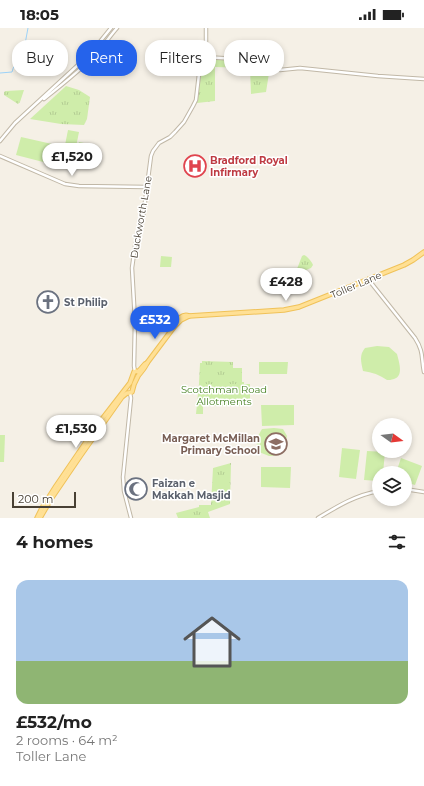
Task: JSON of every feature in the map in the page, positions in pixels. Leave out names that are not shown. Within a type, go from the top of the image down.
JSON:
[{"type":"main road","name":"Toller Lane","points":[[39,518],[79,453],[131,381],[133,373],[137,373],[145,364],[148,363],[178,322],[190,316],[293,309],[312,303],[408,263],[424,252]]},
{"type":"main road","name":"Toller Lane","points":[[115,404],[123,396],[132,392],[137,373]]},
{"type":"main road","points":[[125,388],[125,391],[128,393]]},
{"type":"street","points":[[0,141],[16,123],[90,54],[111,28]]},
{"type":"street","points":[[33,108],[82,68],[98,52],[116,28]]},
{"type":"street","name":"Duckworth Lane","points":[[206,28],[206,40]]},
{"type":"street","points":[[216,58],[256,60],[280,70],[300,68],[378,76],[424,78]]},
{"type":"street","name":"Duckworth Lane","points":[[137,373],[134,366],[135,321],[132,268],[135,246],[143,217],[150,162],[153,151],[159,143],[170,137],[189,114],[196,100],[200,76]]},
{"type":"street","points":[[0,156],[65,184],[79,186],[146,187]]},
{"type":"street","points":[[368,279],[420,346],[423,355],[424,372]]},
{"type":"street","points":[[128,393],[131,396],[123,477],[124,491],[131,518]]},
{"type":"street","points":[[412,490],[424,492]]},
{"type":"street","points":[[318,518],[352,499],[372,493]]},
{"type":"green space","points":[[216,59],[224,59],[224,67],[216,67]]},
{"type":"green space","points":[[201,76],[215,76],[215,101],[197,103]]},
{"type":"green space","points":[[250,76],[269,76],[266,92],[251,94]]},
{"type":"green space","points":[[66,86],[79,90],[90,97],[87,119],[84,125],[61,124],[30,119]]},
{"type":"green space","points":[[24,90],[18,104],[4,95],[4,92],[6,91]]},
{"type":"green space","points":[[68,130],[79,132],[75,152],[64,150]]},
{"type":"green space","points":[[21,137],[52,144],[47,163],[16,155]]},
{"type":"green space","points":[[79,142],[89,144],[87,155],[77,153]]},
{"type":"green space","points":[[304,255],[313,265],[311,268],[301,272],[297,269],[302,256]]},
{"type":"green space","points":[[161,256],[172,257],[171,267],[160,267]]},
{"type":"green space","points":[[377,346],[389,347],[397,354],[400,372],[397,377],[387,380],[376,374],[363,371],[361,359],[363,351],[365,348]]},
{"type":"green space","points":[[202,361],[233,362],[233,368],[242,368],[242,382],[244,382],[244,384],[199,384],[200,363],[202,363]]},
{"type":"green space","points":[[259,362],[288,362],[287,374],[259,374]]},
{"type":"green space","name":"Scotchman Road Allotments","points":[[199,384],[250,384],[250,406],[203,406],[203,414],[196,414]]},
{"type":"green space","points":[[261,405],[294,405],[294,425],[262,426]]},
{"type":"green space","points":[[262,429],[283,429],[287,436],[282,450],[277,455],[269,456],[259,452],[257,440]]},
{"type":"green space","points":[[0,435],[5,435],[4,462],[0,462]]},
{"type":"green space","points":[[342,448],[360,450],[356,479],[339,477]]},
{"type":"green space","points":[[367,451],[372,451],[372,458],[384,458],[384,466],[372,466],[372,481],[364,480]]},
{"type":"green space","points":[[401,458],[422,466],[415,485],[412,484],[412,466],[398,466]]},
{"type":"green space","points":[[231,463],[230,504],[208,512],[210,518],[178,518],[176,513],[199,507],[199,505],[211,505],[213,468]]},
{"type":"green space","points":[[261,467],[291,467],[290,488],[261,487]]},
{"type":"waterway","points":[[0,73],[12,72],[26,47],[25,44],[28,28]]},
{"type":"place","name":"Bradford Royal Infirmary","points":[[195,166]]},
{"type":"place","name":"St Philip","points":[[48,302]]},
{"type":"place","name":"Margaret McMillan Primary School","points":[[276,444]]},
{"type":"place","name":"Faizan e Makkah Masjid","points":[[136,489]]}]
